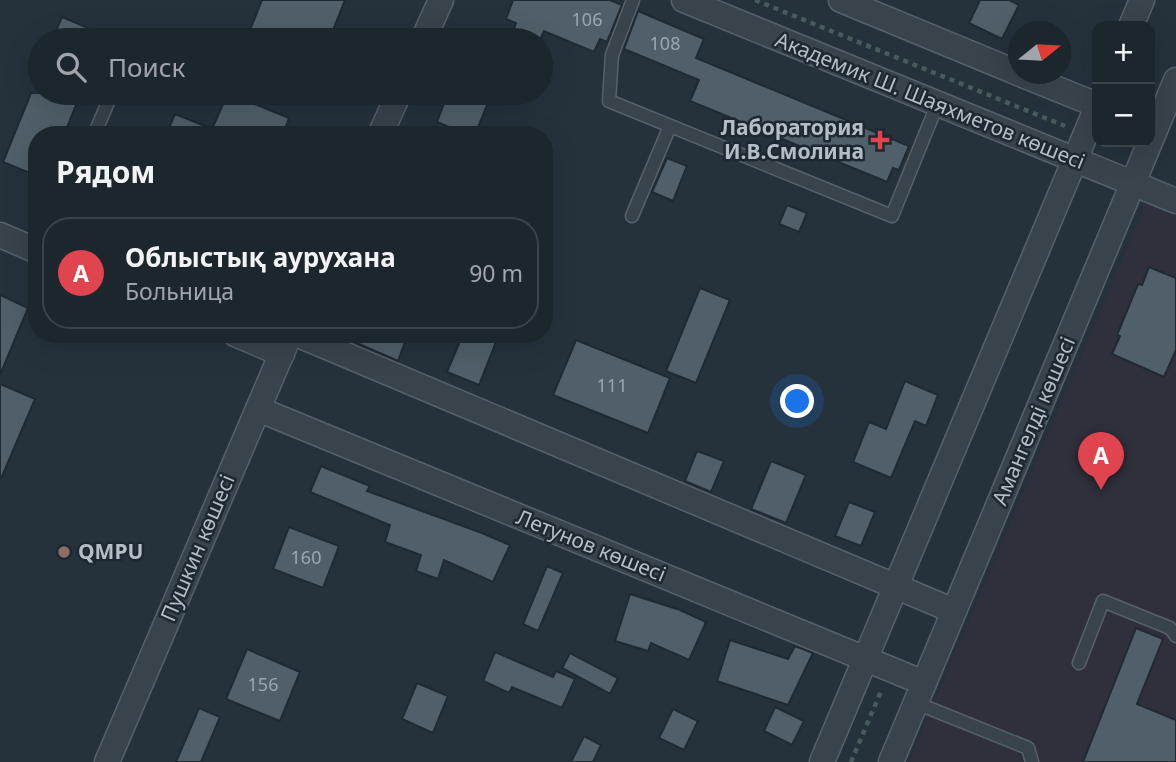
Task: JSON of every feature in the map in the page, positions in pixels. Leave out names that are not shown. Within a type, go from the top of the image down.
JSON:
[{"type":"street","points":[[428,28],[441,0]]},
{"type":"street","name":"Академик Ш. Шаяхметов көшесі","points":[[684,0],[722,8],[937,106],[1176,201]]},
{"type":"street","points":[[841,0],[1008,68]]},
{"type":"street","points":[[1133,21],[1142,0]]},
{"type":"street","name":"Амангелді көшесі","points":[[891,762],[1132,183],[1160,131],[1176,79]]},
{"type":"street","points":[[1045,84],[1092,104]]},
{"type":"street","points":[[384,126],[394,105]]},
{"type":"street","points":[[822,762],[1092,119]]},
{"type":"street","points":[[0,235],[28,247]]},
{"type":"street","name":"Пушкин көшесі","points":[[107,762],[288,343]]},
{"type":"street","points":[[294,343],[954,611]]},
{"type":"street","name":"Летунов көшесі","points":[[258,409],[866,659],[920,693]]},
{"type":"lane","points":[[633,0],[611,55],[609,101],[892,216],[937,106]]},
{"type":"lane","points":[[98,126],[107,105]]},
{"type":"lane","points":[[632,216],[670,126]]},
{"type":"lane","points":[[1079,663],[1103,601],[1170,628],[1176,636]]},
{"type":"lane","points":[[920,693],[1028,748],[1032,762]]},
{"type":"path","points":[[755,0],[1086,135]]},
{"type":"path","points":[[851,762],[884,685]]},
{"type":"shaded area","points":[[1146,204],[1176,217],[1176,762],[909,762]]},
{"type":"building","points":[[262,0],[345,0],[334,28],[251,28]]},
{"type":"building","points":[[513,0],[610,0],[622,5],[607,42],[600,39],[594,52],[553,35],[553,28],[514,28],[516,23],[506,19]]},
{"type":"building","points":[[980,0],[1009,0],[1019,5],[1011,21],[1008,21],[1002,39],[969,23]]},
{"type":"building","points":[[638,11],[704,39],[696,58],[909,146],[899,170],[893,168],[887,182],[690,101],[699,80],[624,49]]},
{"type":"building","points":[[62,17],[88,28],[57,28]]},
{"type":"building","points":[[28,100],[28,105],[76,105],[68,126],[28,126],[28,172],[3,162]]},
{"type":"building","points":[[223,105],[257,105],[289,118],[286,126],[213,126]]},
{"type":"building","points":[[443,105],[487,105],[479,126],[447,126],[437,122]]},
{"type":"building","points":[[175,114],[205,126],[170,126]]},
{"type":"building","points":[[667,158],[687,166],[673,201],[652,192]]},
{"type":"building","points":[[787,205],[807,213],[799,232],[779,224]]},
{"type":"building","points":[[1149,267],[1176,278],[1176,350],[1164,377],[1112,354],[1138,284],[1142,285]]},
{"type":"building","points":[[700,288],[730,300],[696,383],[666,371]]},
{"type":"building","points":[[0,295],[28,308],[0,375]]},
{"type":"building","points":[[576,340],[670,378],[648,433],[553,395]]},
{"type":"building","points":[[357,343],[405,343],[398,361]]},
{"type":"building","points":[[459,343],[495,343],[479,385],[447,372]]},
{"type":"building","points":[[905,381],[938,395],[926,426],[915,421],[891,478],[853,462],[869,422],[886,429]]},
{"type":"building","points":[[0,384],[35,399],[0,481]]},
{"type":"building","points":[[697,451],[724,461],[711,492],[685,481]]},
{"type":"building","points":[[771,461],[806,475],[786,523],[751,509]]},
{"type":"building","points":[[321,466],[370,486],[367,491],[510,545],[493,582],[444,560],[438,579],[416,571],[421,555],[385,542],[390,525],[310,492]]},
{"type":"building","points":[[849,502],[875,512],[861,546],[835,536]]},
{"type":"building","points":[[289,527],[339,546],[323,588],[273,569]]},
{"type":"building","points":[[547,566],[563,573],[538,631],[523,624]]},
{"type":"building","points":[[630,594],[680,610],[706,622],[689,660],[651,643],[648,651],[615,641]]},
{"type":"building","points":[[1136,628],[1163,639],[1137,704],[1176,720],[1176,762],[1083,762]]},
{"type":"building","points":[[730,640],[788,659],[795,646],[813,653],[788,705],[717,681]]},
{"type":"building","points":[[247,649],[300,672],[280,721],[226,699]]},
{"type":"building","points":[[495,652],[553,677],[556,671],[575,679],[562,708],[512,687],[509,693],[483,681]]},
{"type":"building","points":[[570,653],[618,678],[610,694],[562,668]]},
{"type":"building","points":[[417,683],[448,696],[433,733],[402,719]]},
{"type":"building","points":[[775,707],[804,721],[792,745],[764,731]]},
{"type":"building","points":[[199,708],[220,717],[201,762],[176,762]]},
{"type":"building","points":[[673,709],[698,721],[684,750],[659,738]]},
{"type":"building","points":[[584,736],[601,745],[593,762],[571,762]]},
{"type":"place","name":"Лаборатория И.В.Смолина","points":[[880,140]]},
{"type":"place","name":"Облыстық аурухана","points":[[1101,490]]},
{"type":"place","name":"QMPU","points":[[64,552]]}]
